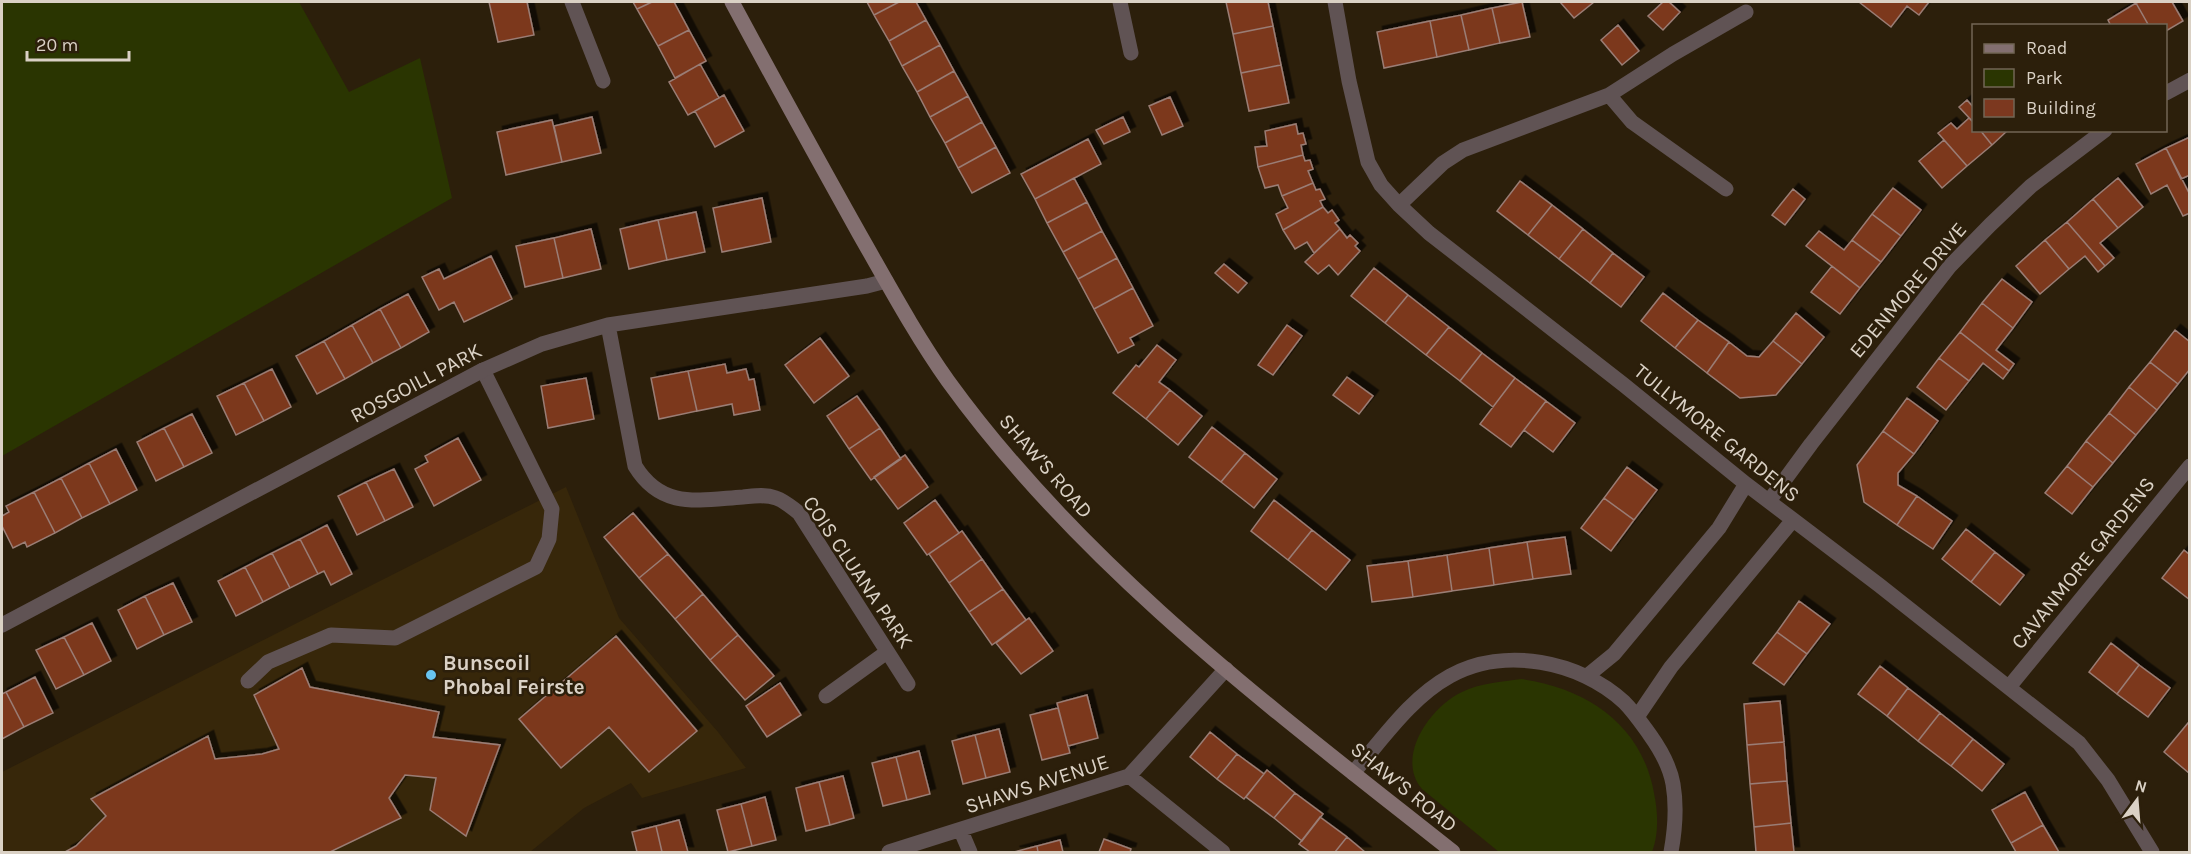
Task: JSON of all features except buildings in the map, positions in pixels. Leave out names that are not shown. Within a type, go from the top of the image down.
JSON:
[{"type":"street","points":[[572,2],[603,81]]},
{"type":"street","name":"SHAW'S ROAD","points":[[732,2],[886,280],[946,378],[1021,473],[1117,572],[1226,669],[1453,852]]},
{"type":"street","points":[[1120,2],[1131,53]]},
{"type":"street","name":"TULLYMORE GARDENS","points":[[1335,2],[1349,81],[1368,162],[1381,185],[1399,205],[1429,233],[2085,749],[2108,780],[2152,852]]},
{"type":"street","points":[[1399,205],[1443,163],[1463,150],[1609,95],[1673,54],[1746,12]]},
{"type":"street","points":[[2167,92],[2190,80]]},
{"type":"street","points":[[1609,95],[1632,122],[1726,189]]},
{"type":"street","name":"EDENMORE DRIVE","points":[[1769,501],[1950,266],[2031,186],[2102,132]]},
{"type":"street","name":"ROSGOILL PARK","points":[[2,625],[483,370],[542,344],[608,325],[867,286],[886,280]]},
{"type":"street","name":"COIS CLUANA PARK","points":[[608,325],[635,466],[643,480],[654,490],[671,498],[693,501],[760,495],[787,502],[799,513],[908,684]]},
{"type":"street","points":[[248,681],[267,662],[331,635],[395,638],[536,567],[549,539],[552,509],[483,370]]},
{"type":"street","name":"CAVANMORE GARDENS","points":[[2009,687],[2190,466]]},
{"type":"street","points":[[1587,676],[1614,654],[1712,537],[1746,484]]},
{"type":"street","points":[[1637,717],[1671,667],[1793,520]]},
{"type":"street","points":[[826,696],[887,652]]},
{"type":"street","points":[[1353,773],[1398,720],[1428,692],[1450,676],[1476,666],[1500,661],[1529,661],[1558,666],[1587,676],[1624,702],[1637,717],[1665,762],[1672,783],[1675,811],[1671,852]]},
{"type":"street","name":"SHAWS AVENUE","points":[[889,852],[1129,776],[1226,669]]},
{"type":"street","points":[[1129,776],[1223,852]]},
{"type":"street","points":[[961,831],[970,852]]},
{"type":"shaded area","name":"Bunscoil Phobal Feirste","points":[[566,487],[619,618],[718,732],[746,768],[642,798],[631,783],[584,808],[530,852],[2,852],[2,772]]},
{"type":"green space","points":[[2,2],[299,2],[349,92],[420,58],[452,198],[2,456]]},
{"type":"green space","points":[[1521,679],[1568,691],[1589,701],[1624,729],[1648,769],[1654,793],[1657,823],[1652,852],[1499,852],[1422,789],[1415,776],[1412,762],[1414,748],[1428,721],[1438,709],[1450,699],[1469,689]]},
{"type":"place","name":"Bunscoil Phobal Feirste","points":[[431,675]]}]
